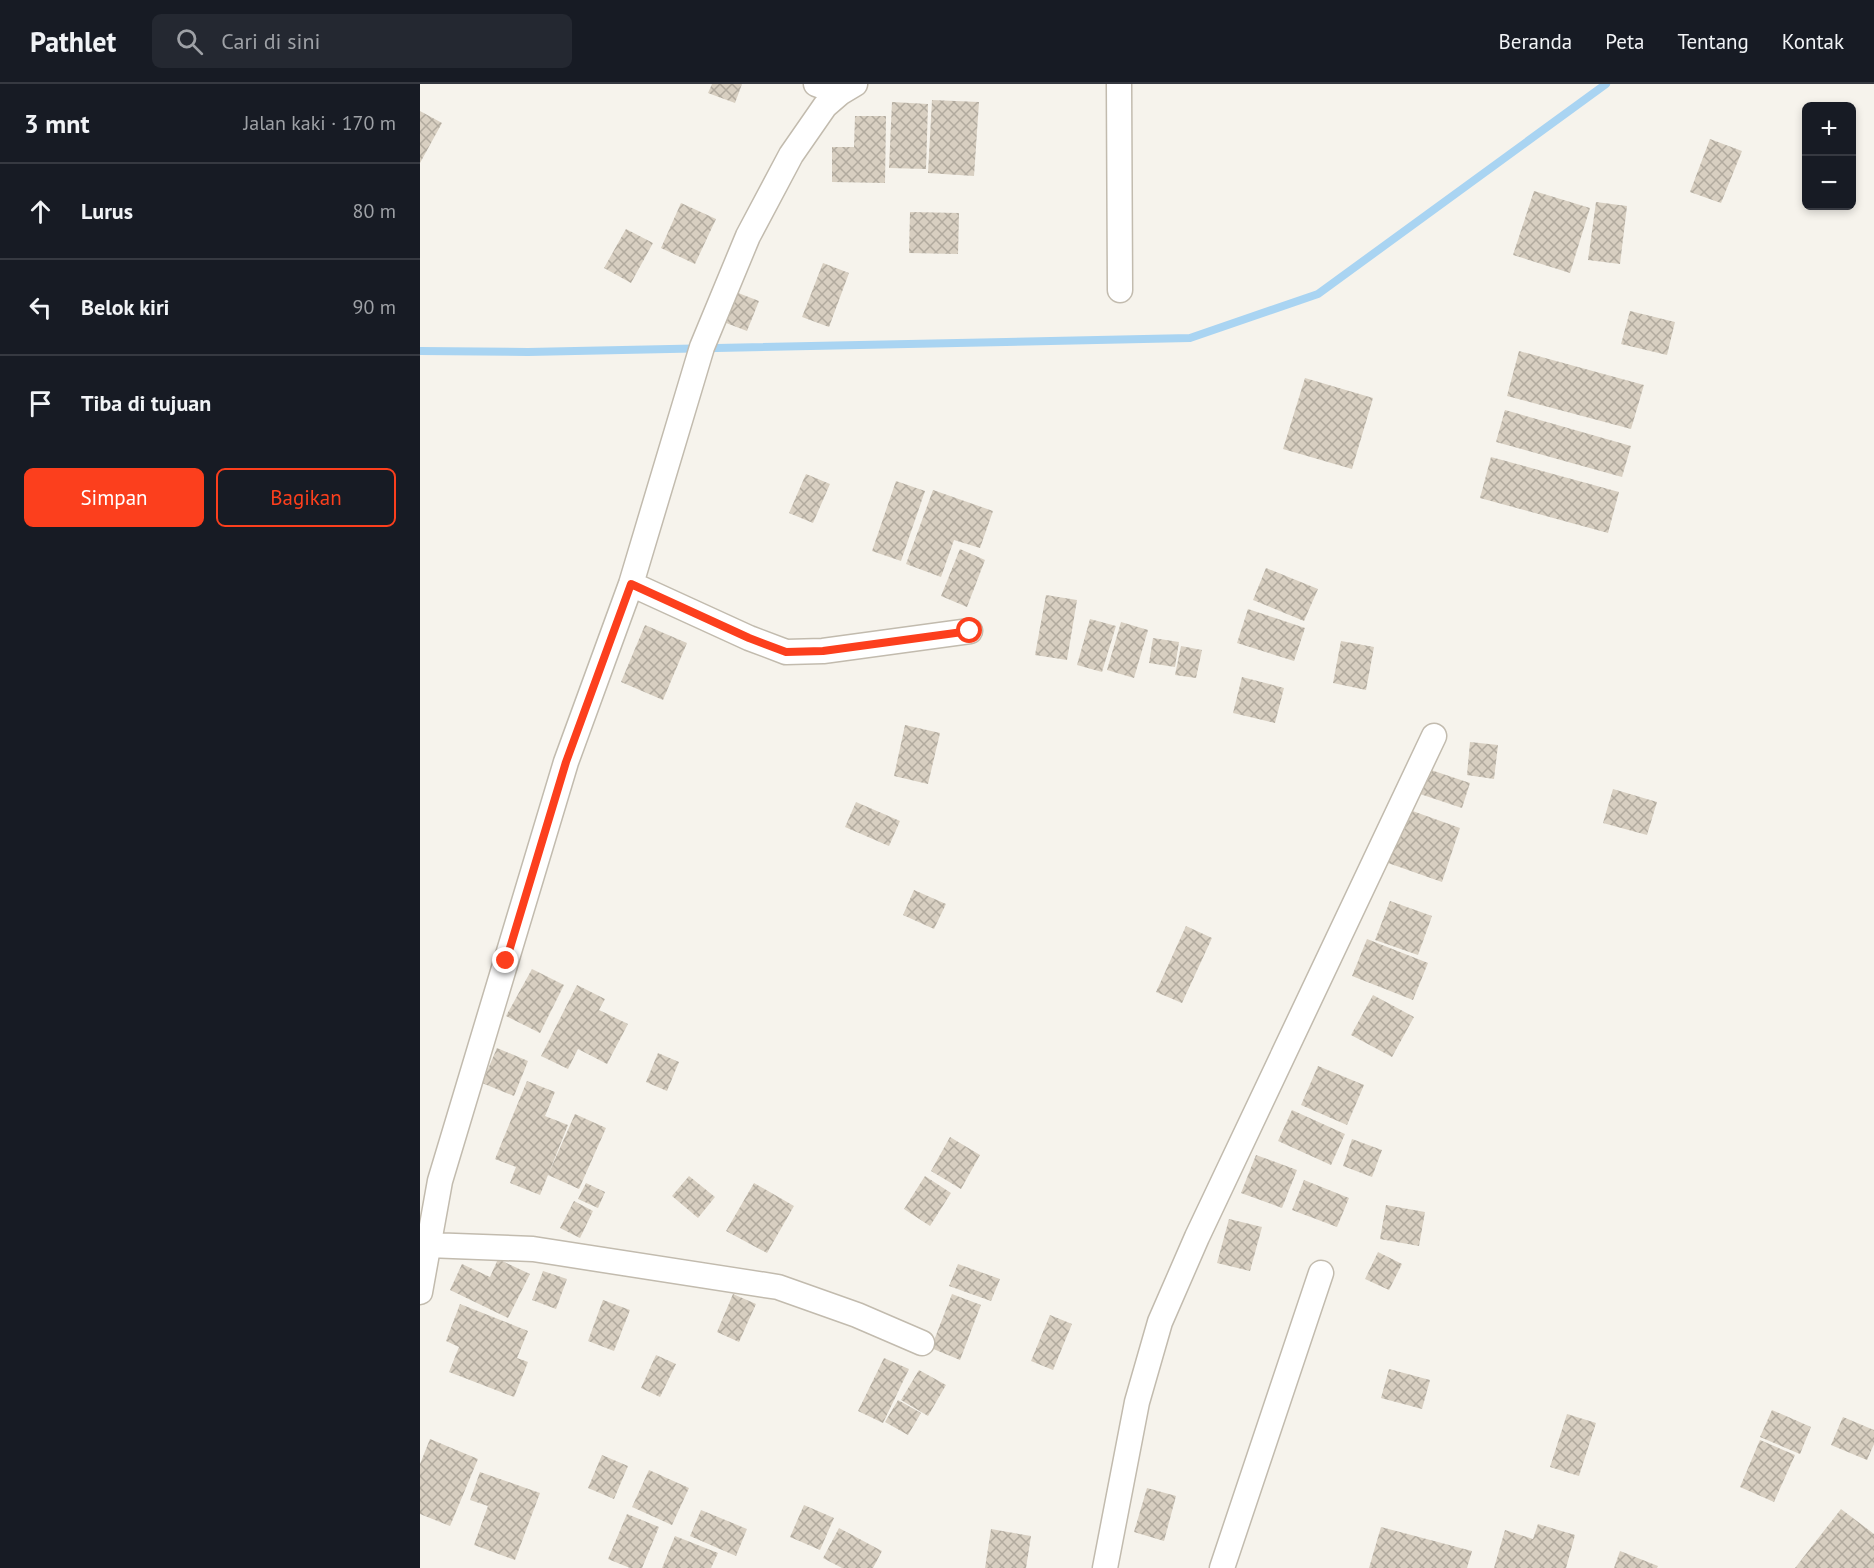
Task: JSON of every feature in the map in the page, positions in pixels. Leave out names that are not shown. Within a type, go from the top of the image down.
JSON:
[{"type":"street","points":[[816,84],[847,88]]},
{"type":"street","points":[[1119,84],[1120,290]]},
{"type":"street","points":[[420,1292],[440,1182],[566,762],[631,584],[702,347],[748,236],[791,154],[825,106],[847,88]]},
{"type":"street","points":[[631,584],[749,638],[786,652],[823,651],[970,631]]},
{"type":"street","points":[[1105,1568],[1137,1402],[1160,1322],[1197,1237],[1434,736]]},
{"type":"street","points":[[428,1245],[533,1249],[778,1287],[857,1315],[922,1343]]},
{"type":"street","points":[[1222,1568],[1321,1273]]},
{"type":"building","points":[[712,84],[742,84],[735,103],[708,93]]},
{"type":"building","points":[[932,100],[979,102],[974,176],[928,173]]},
{"type":"building","points":[[892,102],[928,104],[926,169],[889,168]]},
{"type":"building","points":[[420,111],[442,123],[420,163]]},
{"type":"building","points":[[855,116],[886,116],[885,183],[832,182],[832,147],[854,147]]},
{"type":"building","points":[[1710,139],[1742,151],[1721,203],[1690,192]]},
{"type":"building","points":[[1534,191],[1590,208],[1570,273],[1513,255]]},
{"type":"building","points":[[1596,202],[1627,206],[1620,264],[1588,260]]},
{"type":"building","points":[[681,203],[716,219],[695,264],[661,248]]},
{"type":"building","points":[[910,212],[959,213],[958,254],[909,253]]},
{"type":"building","points":[[626,229],[653,243],[631,283],[604,268]]},
{"type":"building","points":[[823,263],[849,273],[829,327],[802,317]]},
{"type":"building","points":[[733,291],[759,301],[747,331],[721,321]]},
{"type":"building","points":[[1630,311],[1675,322],[1667,355],[1621,344]]},
{"type":"building","points":[[1519,351],[1644,385],[1631,429],[1507,396]]},
{"type":"building","points":[[1305,378],[1373,398],[1352,469],[1283,449]]},
{"type":"building","points":[[1505,410],[1631,446],[1622,477],[1496,442]]},
{"type":"building","points":[[1491,457],[1619,492],[1608,533],[1480,498]]},
{"type":"building","points":[[806,474],[830,484],[813,523],[789,513]]},
{"type":"building","points":[[896,481],[925,491],[901,561],[872,551]]},
{"type":"building","points":[[933,490],[993,511],[980,548],[954,540],[941,577],[906,564]]},
{"type":"building","points":[[960,549],[985,560],[967,607],[941,596]]},
{"type":"building","points":[[1266,568],[1318,589],[1304,621],[1253,600]]},
{"type":"building","points":[[1046,595],[1077,600],[1067,660],[1035,655]]},
{"type":"building","points":[[1248,609],[1305,628],[1294,661],[1237,643]]},
{"type":"building","points":[[1090,619],[1116,626],[1102,672],[1077,665]]},
{"type":"building","points":[[1121,622],[1148,630],[1134,678],[1107,670]]},
{"type":"building","points":[[645,625],[687,643],[663,700],[621,682]]},
{"type":"building","points":[[1153,638],[1179,642],[1175,667],[1149,663]]},
{"type":"building","points":[[1341,641],[1374,647],[1366,690],[1333,683]]},
{"type":"building","points":[[1181,646],[1202,650],[1196,678],[1175,675]]},
{"type":"building","points":[[1242,677],[1284,688],[1275,723],[1233,713]]},
{"type":"building","points":[[905,725],[940,733],[928,784],[894,776]]},
{"type":"building","points":[[1470,742],[1498,745],[1494,779],[1467,775]]},
{"type":"building","points":[[1428,769],[1470,783],[1462,808],[1420,794]]},
{"type":"building","points":[[1613,789],[1657,802],[1647,835],[1603,823]]},
{"type":"building","points":[[856,802],[900,821],[889,846],[845,827]]},
{"type":"building","points":[[1407,809],[1460,828],[1442,882],[1388,863]]},
{"type":"building","points":[[914,890],[946,904],[934,929],[903,915]]},
{"type":"building","points":[[1390,901],[1432,916],[1418,955],[1375,940]]},
{"type":"building","points":[[1186,926],[1212,938],[1182,1003],[1156,992]]},
{"type":"building","points":[[1367,939],[1428,963],[1413,1000],[1352,976]]},
{"type":"building","points":[[532,969],[564,985],[540,1033],[506,1016]]},
{"type":"building","points":[[577,985],[605,999],[599,1010],[628,1024],[607,1064],[578,1049],[568,1069],[541,1056]]},
{"type":"building","points":[[1373,995],[1414,1017],[1392,1057],[1351,1035]]},
{"type":"building","points":[[497,1048],[528,1061],[514,1096],[482,1083]]},
{"type":"building","points":[[658,1053],[679,1062],[667,1091],[646,1082]]},
{"type":"building","points":[[1318,1066],[1364,1085],[1347,1125],[1301,1105]]},
{"type":"building","points":[[527,1081],[555,1092],[545,1116],[568,1125],[540,1195],[510,1183],[516,1167],[495,1159]]},
{"type":"building","points":[[1292,1110],[1345,1134],[1331,1165],[1278,1141]]},
{"type":"building","points":[[575,1114],[606,1128],[579,1189],[548,1175]]},
{"type":"building","points":[[950,1137],[980,1155],[961,1189],[931,1171]]},
{"type":"building","points":[[1352,1139],[1382,1150],[1372,1177],[1343,1166]]},
{"type":"building","points":[[1256,1155],[1297,1170],[1282,1208],[1241,1193]]},
{"type":"building","points":[[689,1176],[715,1197],[698,1218],[672,1196]]},
{"type":"building","points":[[925,1176],[951,1193],[930,1226],[904,1209]]},
{"type":"building","points":[[1304,1180],[1349,1198],[1337,1227],[1292,1210]]},
{"type":"building","points":[[586,1183],[605,1192],[598,1208],[578,1199]]},
{"type":"building","points":[[754,1183],[794,1206],[767,1253],[726,1231]]},
{"type":"building","points":[[574,1201],[593,1211],[580,1238],[560,1228]]},
{"type":"building","points":[[1386,1205],[1425,1212],[1419,1246],[1380,1239]]},
{"type":"building","points":[[1229,1219],[1262,1227],[1250,1271],[1217,1263]]},
{"type":"building","points":[[1378,1252],[1402,1264],[1389,1290],[1365,1279]]},
{"type":"building","points":[[498,1259],[530,1274],[508,1318],[450,1290],[462,1264],[490,1277]]},
{"type":"building","points":[[958,1264],[1000,1279],[991,1301],[949,1286]]},
{"type":"building","points":[[543,1271],[567,1279],[556,1309],[532,1300]]},
{"type":"building","points":[[733,1294],[756,1304],[739,1342],[717,1332]]},
{"type":"building","points":[[952,1294],[981,1305],[960,1360],[931,1348]]},
{"type":"building","points":[[603,1300],[630,1310],[614,1351],[588,1341]]},
{"type":"building","points":[[460,1304],[528,1331],[517,1358],[528,1362],[514,1397],[449,1372],[459,1347],[446,1341]]},
{"type":"building","points":[[1050,1315],[1072,1324],[1053,1370],[1031,1361]]},
{"type":"building","points":[[656,1355],[676,1364],[660,1397],[641,1388]]},
{"type":"building","points":[[884,1358],[909,1369],[883,1423],[858,1411]]},
{"type":"building","points":[[1389,1369],[1430,1380],[1422,1409],[1381,1398]]},
{"type":"building","points":[[919,1370],[946,1385],[928,1416],[901,1400]]},
{"type":"building","points":[[898,1400],[921,1413],[908,1435],[885,1422]]},
{"type":"building","points":[[1772,1410],[1811,1427],[1800,1454],[1760,1437]]},
{"type":"building","points":[[1567,1414],[1596,1423],[1579,1476],[1550,1467]]},
{"type":"building","points":[[1843,1417],[1874,1430],[1874,1444],[1867,1460],[1831,1445]]},
{"type":"building","points":[[430,1439],[478,1459],[450,1526],[420,1514],[420,1464]]},
{"type":"building","points":[[1760,1440],[1795,1455],[1774,1502],[1740,1487]]},
{"type":"building","points":[[602,1455],[628,1466],[614,1499],[588,1488]]},
{"type":"building","points":[[649,1470],[689,1488],[672,1525],[632,1507]]},
{"type":"building","points":[[480,1472],[540,1493],[515,1560],[474,1545],[488,1506],[470,1500]]},
{"type":"building","points":[[1147,1488],[1176,1496],[1164,1541],[1134,1532]]},
{"type":"building","points":[[804,1505],[834,1518],[820,1550],[790,1537]]},
{"type":"building","points":[[1841,1509],[1874,1534],[1874,1568],[1795,1568]]},
{"type":"building","points":[[701,1510],[747,1529],[736,1556],[690,1536]]},
{"type":"building","points":[[627,1514],[659,1527],[642,1568],[630,1568],[608,1559]]},
{"type":"building","points":[[1538,1524],[1575,1535],[1566,1568],[1494,1568],[1505,1530],[1533,1539]]},
{"type":"building","points":[[1381,1527],[1472,1551],[1467,1568],[1369,1568]]},
{"type":"building","points":[[839,1528],[882,1551],[873,1568],[842,1568],[823,1558]]},
{"type":"building","points":[[991,1529],[1031,1536],[1026,1568],[985,1568]]},
{"type":"building","points":[[675,1536],[718,1553],[711,1568],[662,1568]]},
{"type":"building","points":[[1620,1551],[1658,1566],[1657,1568],[1614,1568]]},
{"type":"waterway","points":[[420,351],[528,352],[1190,338],[1318,294],[1606,84]]},
{"type":"route","points":[[506,961],[566,762],[631,584],[749,638],[786,652],[823,651],[970,631]]}]
